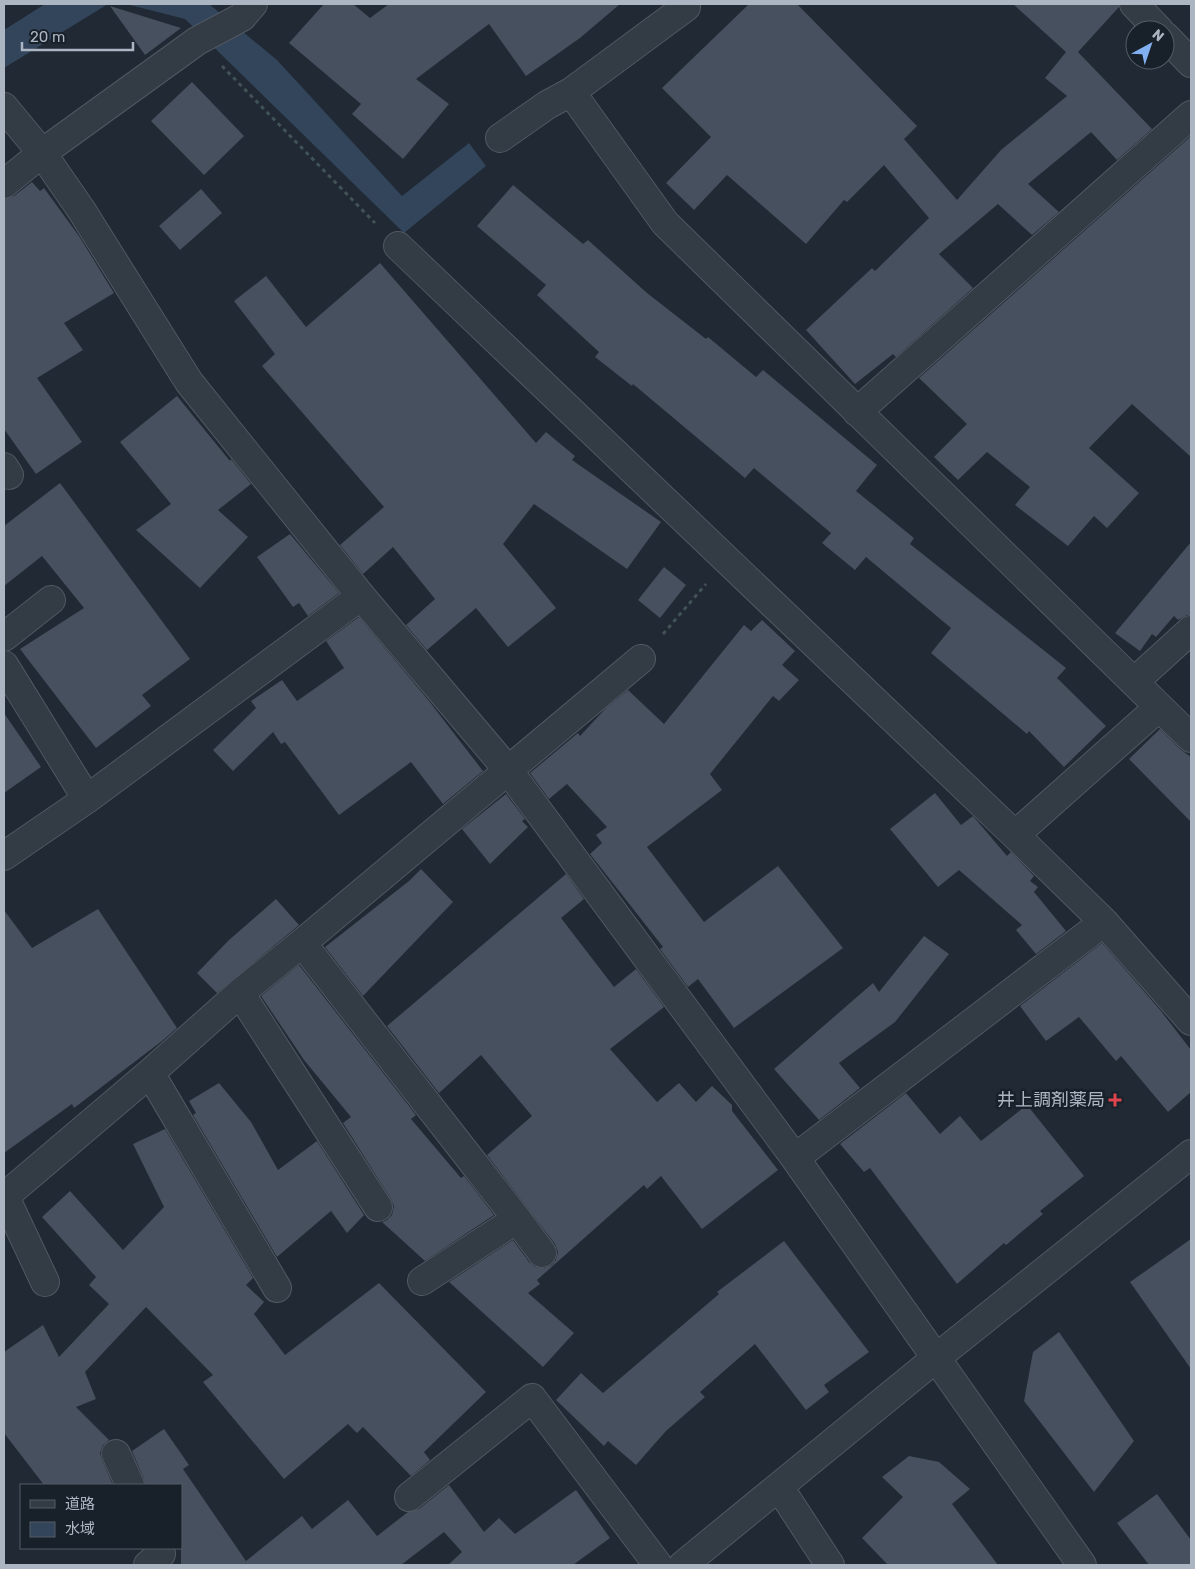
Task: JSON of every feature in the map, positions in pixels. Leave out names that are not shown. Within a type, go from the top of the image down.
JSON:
[{"type":"street","points":[[1134,4],[1149,20]]},
{"type":"street","points":[[500,138],[547,105],[571,92],[687,5]]},
{"type":"street","points":[[4,184],[42,153],[197,41],[243,12]]},
{"type":"street","points":[[1175,46],[1191,63]]},
{"type":"street","points":[[571,92],[665,223],[1191,738]]},
{"type":"street","points":[[4,107],[42,153],[82,211],[189,382],[361,596],[508,770],[795,1158],[1082,1565]]},
{"type":"street","points":[[857,412],[1191,115]]},
{"type":"street","points":[[398,246],[1015,834],[1104,922],[1191,1021]]},
{"type":"street","points":[[4,856],[87,799],[361,596]]},
{"type":"street","points":[[4,638],[51,600]]},
{"type":"street","points":[[1134,681],[1191,630]]},
{"type":"street","points":[[45,1282],[4,1197],[150,1073],[240,993],[641,659]]},
{"type":"street","points":[[4,665],[87,799]]},
{"type":"street","points":[[1015,834],[1159,706]]},
{"type":"street","points":[[795,1158],[1104,922]]},
{"type":"street","points":[[302,943],[517,1219],[542,1254]]},
{"type":"street","points":[[240,993],[378,1206]]},
{"type":"street","points":[[150,1073],[277,1288]]},
{"type":"street","points":[[683,1565],[936,1358],[1191,1154]]},
{"type":"street","points":[[422,1281],[517,1219]]},
{"type":"street","points":[[409,1497],[532,1398],[658,1565]]},
{"type":"street","points":[[116,1454],[130,1484]]},
{"type":"street","points":[[779,1487],[830,1565]]},
{"type":"street","points":[[148,1565],[161,1554],[158,1549]]},
{"type":"path","points":[[197,41],[398,246]]},
{"type":"path","points":[[641,659],[726,560]]},
{"type":"water","points":[[45,4],[108,4],[4,68],[4,30]]},
{"type":"water","points":[[126,4],[209,4],[277,60],[402,196],[469,143],[486,166],[404,233],[185,19]]},
{"type":"building","points":[[324,4],[353,4],[370,18],[389,4],[620,4],[580,38],[526,76],[489,24],[416,79],[449,104],[403,159],[352,114],[361,104],[289,43]]},
{"type":"building","points":[[749,4],[797,4],[917,126],[904,139],[957,200],[1001,150],[1067,96],[1045,78],[1066,52],[1013,4],[1119,4],[1119,7],[1078,52],[1152,129],[1117,160],[1091,132],[1028,184],[1059,212],[1032,235],[998,204],[939,254],[973,288],[896,357],[893,354],[855,384],[806,330],[872,268],[875,271],[929,218],[884,165],[847,202],[844,200],[806,244],[727,175],[694,210],[666,183],[711,137],[662,88]]},
{"type":"building","points":[[110,6],[181,28],[145,55]]},
{"type":"building","points":[[192,82],[244,136],[204,175],[151,121]]},
{"type":"building","points":[[1191,136],[1191,457],[1132,404],[1089,448],[1139,493],[1107,528],[1094,516],[1068,546],[1015,505],[1030,487],[987,452],[958,480],[934,457],[967,424],[919,378]]},
{"type":"building","points":[[32,182],[40,191],[44,188],[79,236],[114,293],[64,323],[83,350],[37,378],[82,442],[36,474],[4,429],[4,199],[14,196]]},
{"type":"building","points":[[513,185],[583,244],[588,240],[647,293],[706,339],[708,337],[756,377],[763,370],[877,465],[856,491],[914,538],[910,544],[1066,668],[1057,678],[1106,726],[1064,767],[1029,731],[1027,734],[931,653],[951,628],[866,557],[855,570],[822,543],[831,533],[754,468],[745,478],[633,384],[632,386],[595,357],[599,352],[537,295],[546,285],[477,226]]},
{"type":"building","points":[[201,189],[222,213],[180,250],[159,226]]},
{"type":"building","points":[[380,263],[536,443],[546,432],[575,456],[572,460],[661,522],[627,569],[534,504],[503,544],[556,608],[508,647],[476,608],[427,650],[406,625],[435,599],[393,547],[363,574],[340,545],[384,507],[262,366],[275,354],[234,301],[266,276],[306,327]]},
{"type":"building","points":[[177,396],[251,484],[218,510],[248,537],[200,588],[136,530],[171,504],[120,442]]},
{"type":"building","points":[[60,483],[190,659],[142,695],[151,706],[96,748],[20,649],[84,608],[42,556],[4,586],[4,526]]},
{"type":"building","points":[[290,534],[339,593],[308,616],[299,603],[293,607],[257,557]]},
{"type":"building","points":[[1191,542],[1191,615],[1178,620],[1174,616],[1156,637],[1152,634],[1140,651],[1115,633]]},
{"type":"building","points":[[664,567],[686,585],[660,618],[638,600]]},
{"type":"building","points":[[359,617],[429,701],[483,771],[443,804],[411,762],[339,815],[285,742],[281,744],[273,732],[233,771],[213,750],[256,708],[251,701],[282,680],[297,701],[344,668],[326,641]]},
{"type":"building","points":[[762,620],[795,651],[782,665],[799,680],[779,701],[773,696],[710,774],[722,790],[647,847],[704,922],[778,866],[843,948],[734,1028],[698,979],[688,987],[660,949],[663,947],[590,854],[602,843],[596,835],[607,827],[567,784],[549,799],[530,773],[578,733],[580,736],[606,708],[628,690],[664,724],[744,625],[751,631]]},
{"type":"building","points":[[4,713],[41,767],[4,793]]},
{"type":"building","points":[[1160,729],[1191,757],[1191,822],[1129,759]]},
{"type":"building","points":[[935,793],[961,825],[973,816],[1007,856],[1011,852],[1034,876],[1030,881],[1038,887],[1034,892],[1066,931],[1036,954],[1016,930],[1022,925],[959,870],[938,887],[890,829]]},
{"type":"building","points":[[506,794],[525,819],[522,821],[528,827],[490,864],[462,829]]},
{"type":"building","points":[[421,869],[453,902],[363,996],[325,947],[409,881]]},
{"type":"building","points":[[566,874],[584,899],[561,918],[614,987],[636,969],[664,1007],[610,1049],[657,1102],[679,1083],[696,1102],[712,1086],[732,1105],[732,1111],[778,1170],[702,1229],[661,1176],[647,1189],[644,1185],[537,1280],[540,1284],[528,1293],[574,1333],[543,1367],[449,1282],[513,1240],[535,1267],[544,1268],[552,1265],[556,1260],[558,1252],[555,1244],[487,1155],[532,1116],[481,1055],[439,1093],[387,1026]]},
{"type":"building","points":[[276,899],[299,925],[217,993],[197,973],[229,940]]},
{"type":"building","points":[[98,909],[177,1028],[74,1108],[72,1104],[4,1153],[4,910],[32,948]]},
{"type":"building","points":[[924,936],[949,954],[895,1022],[839,1063],[860,1088],[819,1120],[774,1069],[873,983],[879,992]]},
{"type":"building","points":[[1102,943],[1161,1011],[1191,1050],[1191,1092],[1168,1112],[1121,1056],[1116,1061],[1079,1017],[1046,1041],[1020,1006]]},
{"type":"building","points":[[299,965],[416,1115],[411,1119],[461,1178],[464,1176],[494,1215],[425,1261],[382,1222],[392,1215],[394,1206],[343,1123],[351,1117],[304,1060],[261,996]]},
{"type":"building","points":[[219,1083],[251,1122],[278,1170],[317,1141],[364,1215],[347,1233],[331,1211],[277,1257],[193,1115],[196,1113],[189,1101]]},
{"type":"building","points":[[906,1093],[940,1134],[960,1116],[981,1141],[1027,1105],[1084,1176],[1040,1211],[1043,1214],[1006,1245],[1004,1243],[957,1284],[870,1168],[864,1172],[840,1144]]},
{"type":"building","points":[[165,1129],[253,1278],[246,1285],[264,1302],[254,1314],[285,1355],[379,1283],[486,1392],[424,1452],[430,1460],[411,1476],[363,1427],[357,1433],[348,1424],[284,1479],[203,1382],[213,1375],[146,1307],[85,1372],[96,1399],[76,1407],[109,1440],[103,1445],[100,1453],[113,1484],[43,1484],[4,1433],[4,1352],[43,1325],[59,1357],[109,1304],[89,1285],[96,1277],[42,1217],[70,1191],[123,1250],[164,1207],[133,1144]]},
{"type":"building","points":[[1191,1239],[1191,1369],[1130,1282]]},
{"type":"building","points":[[784,1241],[869,1352],[824,1385],[829,1392],[806,1410],[755,1344],[700,1392],[705,1397],[666,1431],[636,1465],[608,1441],[604,1446],[556,1400],[581,1373],[603,1393],[719,1294],[717,1292]]},
{"type":"building","points":[[1059,1332],[1134,1441],[1094,1492],[1024,1401],[1033,1352]]},
{"type":"building","points":[[164,1429],[189,1465],[183,1469],[246,1561],[302,1516],[312,1529],[348,1500],[377,1536],[408,1512],[419,1509],[449,1485],[484,1532],[499,1518],[515,1534],[576,1490],[610,1538],[573,1565],[448,1565],[462,1552],[444,1532],[401,1565],[181,1565],[182,1484],[145,1484],[132,1451]]},
{"type":"building","points":[[909,1456],[939,1462],[970,1489],[952,1504],[998,1565],[888,1565],[862,1538],[903,1497],[882,1477]]},
{"type":"building","points":[[1157,1494],[1191,1540],[1191,1565],[1149,1565],[1117,1523]]},
{"type":"place","name":"井上調剤薬局","points":[[1115,1100]]}]
